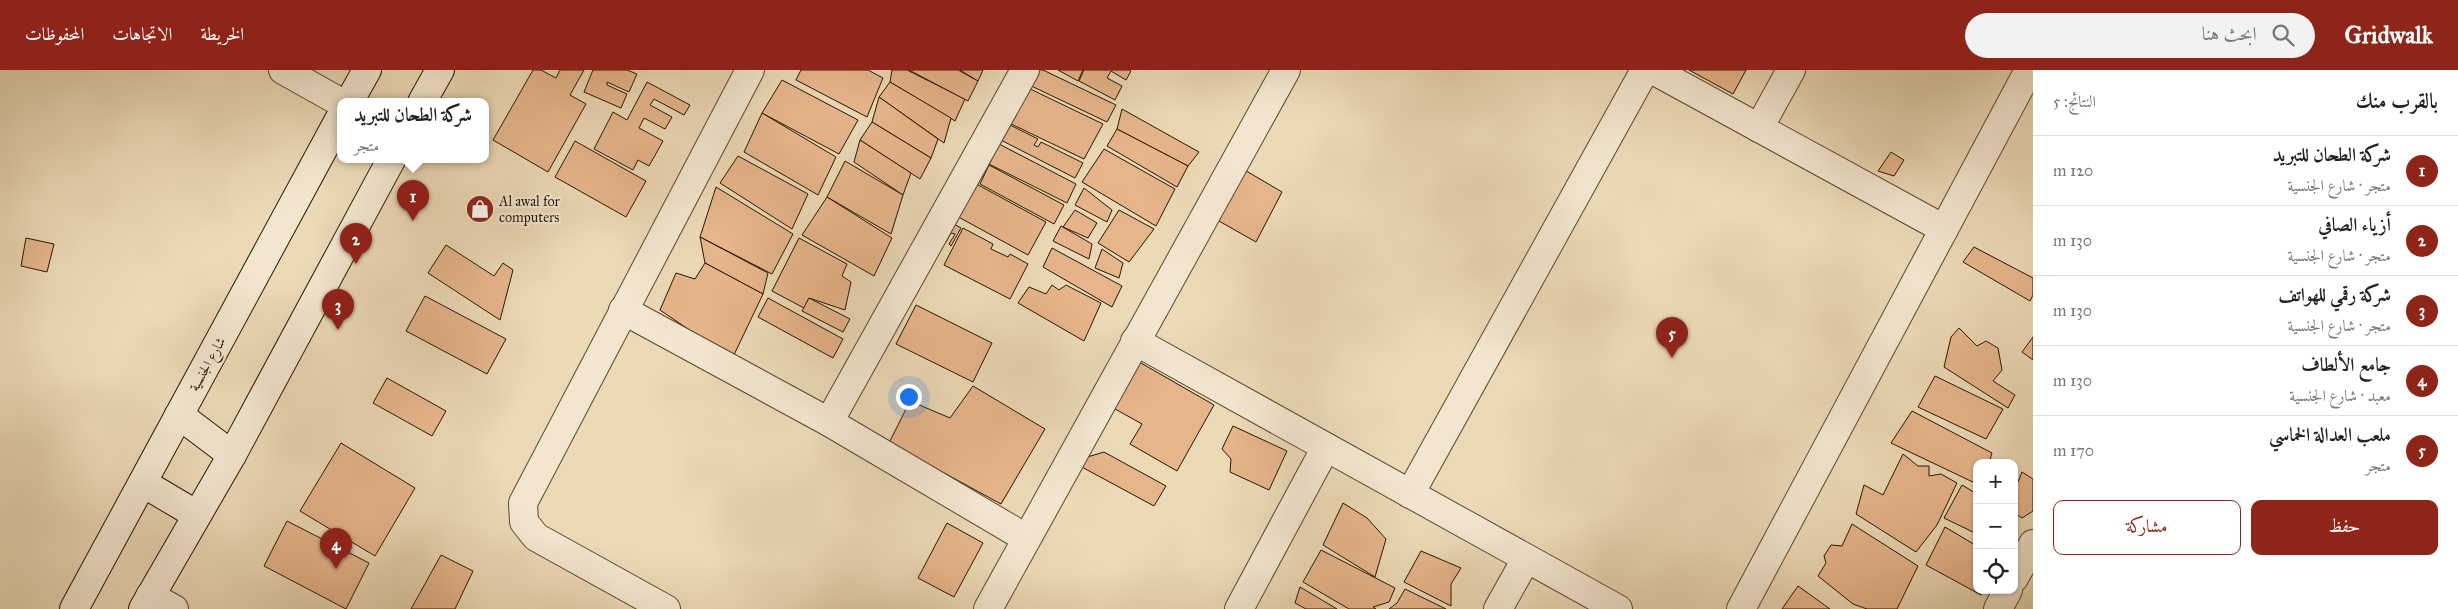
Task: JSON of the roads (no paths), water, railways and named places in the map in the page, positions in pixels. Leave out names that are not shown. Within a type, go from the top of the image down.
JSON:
[{"type":"street","points":[[283,70],[337,100]]},
{"type":"street","points":[[351,98],[367,70]]},
{"type":"street","points":[[424,98],[440,70]]},
{"type":"street","points":[[666,609],[536,537],[524,522],[523,504],[750,70]]},
{"type":"street","points":[[829,422],[1025,70]]},
{"type":"street","points":[[988,609],[1286,70]]},
{"type":"street","points":[[1410,494],[1644,70]]},
{"type":"street","points":[[1653,70],[1944,229]]},
{"type":"street","points":[[1759,128],[1790,70]]},
{"type":"street","points":[[1742,609],[2029,70]]},
{"type":"street","name":"شارع الجنسية","points":[[74,609],[337,124]]},
{"type":"street","points":[[174,609],[147,602],[232,455],[389,163]]},
{"type":"street","points":[[623,310],[829,422],[1026,538]]},
{"type":"street","points":[[1135,341],[1618,609]]},
{"type":"street","points":[[179,416],[232,455]]},
{"type":"street","points":[[1239,609],[1326,447]]},
{"type":"street","points":[[143,483],[197,515]]},
{"type":"street","points":[[2018,571],[2033,544]]},
{"type":"street","points":[[1498,609],[1526,559]]},
{"type":"street","points":[[1998,609],[2006,594]]},
{"type":"place","name":"Al awal for computers","points":[[480,209]]},
{"type":"place","name":"شركة الطحان للتبريد","points":[[413,221]]},
{"type":"place","name":"أزياء الصافي","points":[[356,264]]},
{"type":"place","name":"شركة رقمي للهواتف","points":[[338,330]]},
{"type":"place","name":"ملعب العدالة الخماسي","points":[[1672,358]]},
{"type":"place","name":"جامع الألطاف","points":[[336,569]]}]
